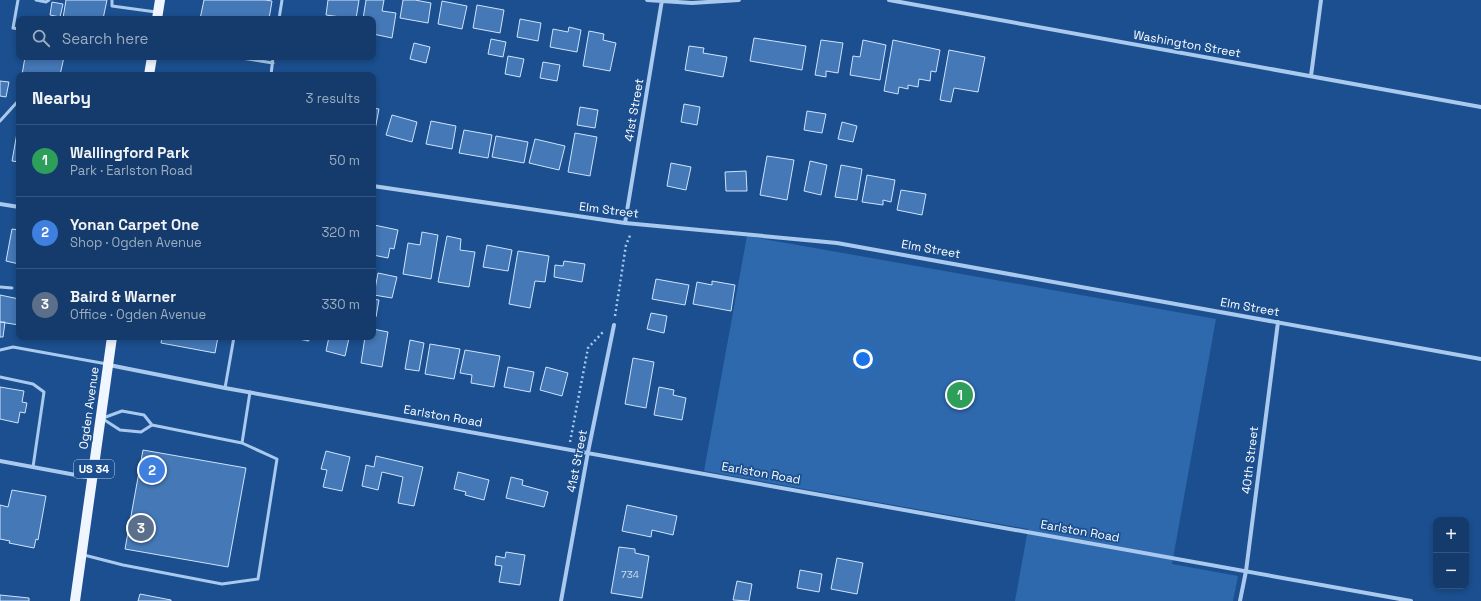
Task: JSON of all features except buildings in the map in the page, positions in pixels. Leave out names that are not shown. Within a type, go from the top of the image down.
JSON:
[{"type":"main road","points":[[158,16],[160,0]]},
{"type":"main road","points":[[150,72],[152,60]]},
{"type":"main road","name":"Ogden Avenue","points":[[75,601],[112,340]]},
{"type":"street","points":[[647,0],[692,3],[739,0]]},
{"type":"street","name":"Washington Street","points":[[889,0],[1481,107]]},
{"type":"street","points":[[1311,76],[1321,0]]},
{"type":"street","name":"41st Street","points":[[625,223],[662,1]]},
{"type":"street","name":"Elm Street","points":[[376,186],[625,223],[837,243],[1481,359]]},
{"type":"street","points":[[0,204],[16,207]]},
{"type":"street","name":"40th Street","points":[[1240,601],[1246,571],[1278,322]]},
{"type":"street","name":"41st Street","points":[[561,601],[588,452],[614,325]]},
{"type":"street","name":"Earlston Road","points":[[108,365],[225,388],[568,448],[1411,601]]},
{"type":"street","points":[[0,461],[92,478]]},
{"type":"lane","points":[[16,28],[13,28],[18,0]]},
{"type":"lane","points":[[36,0],[46,2],[49,0]]},
{"type":"lane","points":[[112,0],[112,6],[158,16]]},
{"type":"lane","points":[[279,16],[282,0]]},
{"type":"lane","points":[[254,60],[273,63]]},
{"type":"lane","points":[[272,72],[274,60]]},
{"type":"lane","points":[[0,121],[16,103]]},
{"type":"lane","points":[[0,286],[12,288]]},
{"type":"lane","points":[[225,388],[233,340]]},
{"type":"lane","points":[[0,350],[13,347],[108,365]]},
{"type":"lane","points":[[0,377],[33,384],[44,392],[33,467]]},
{"type":"lane","points":[[242,443],[250,392]]},
{"type":"lane","points":[[82,554],[123,565],[222,584],[258,579],[277,459],[242,443],[152,425],[144,415],[122,411],[101,418]]},
{"type":"lane","points":[[101,418],[120,430],[141,432],[152,425]]},
{"type":"path","points":[[568,448],[588,348],[607,328],[614,325],[626,245],[632,233]]},
{"type":"shaded area","points":[[747,236],[1216,319],[1172,564],[1238,576],[1233,601],[1015,601],[1028,529],[704,471]]},
{"type":"place","name":"Wallingford Park","points":[[960,395]]},
{"type":"place","name":"Yonan Carpet One","points":[[152,470]]},
{"type":"place","name":"Baird & Warner","points":[[141,528]]}]
